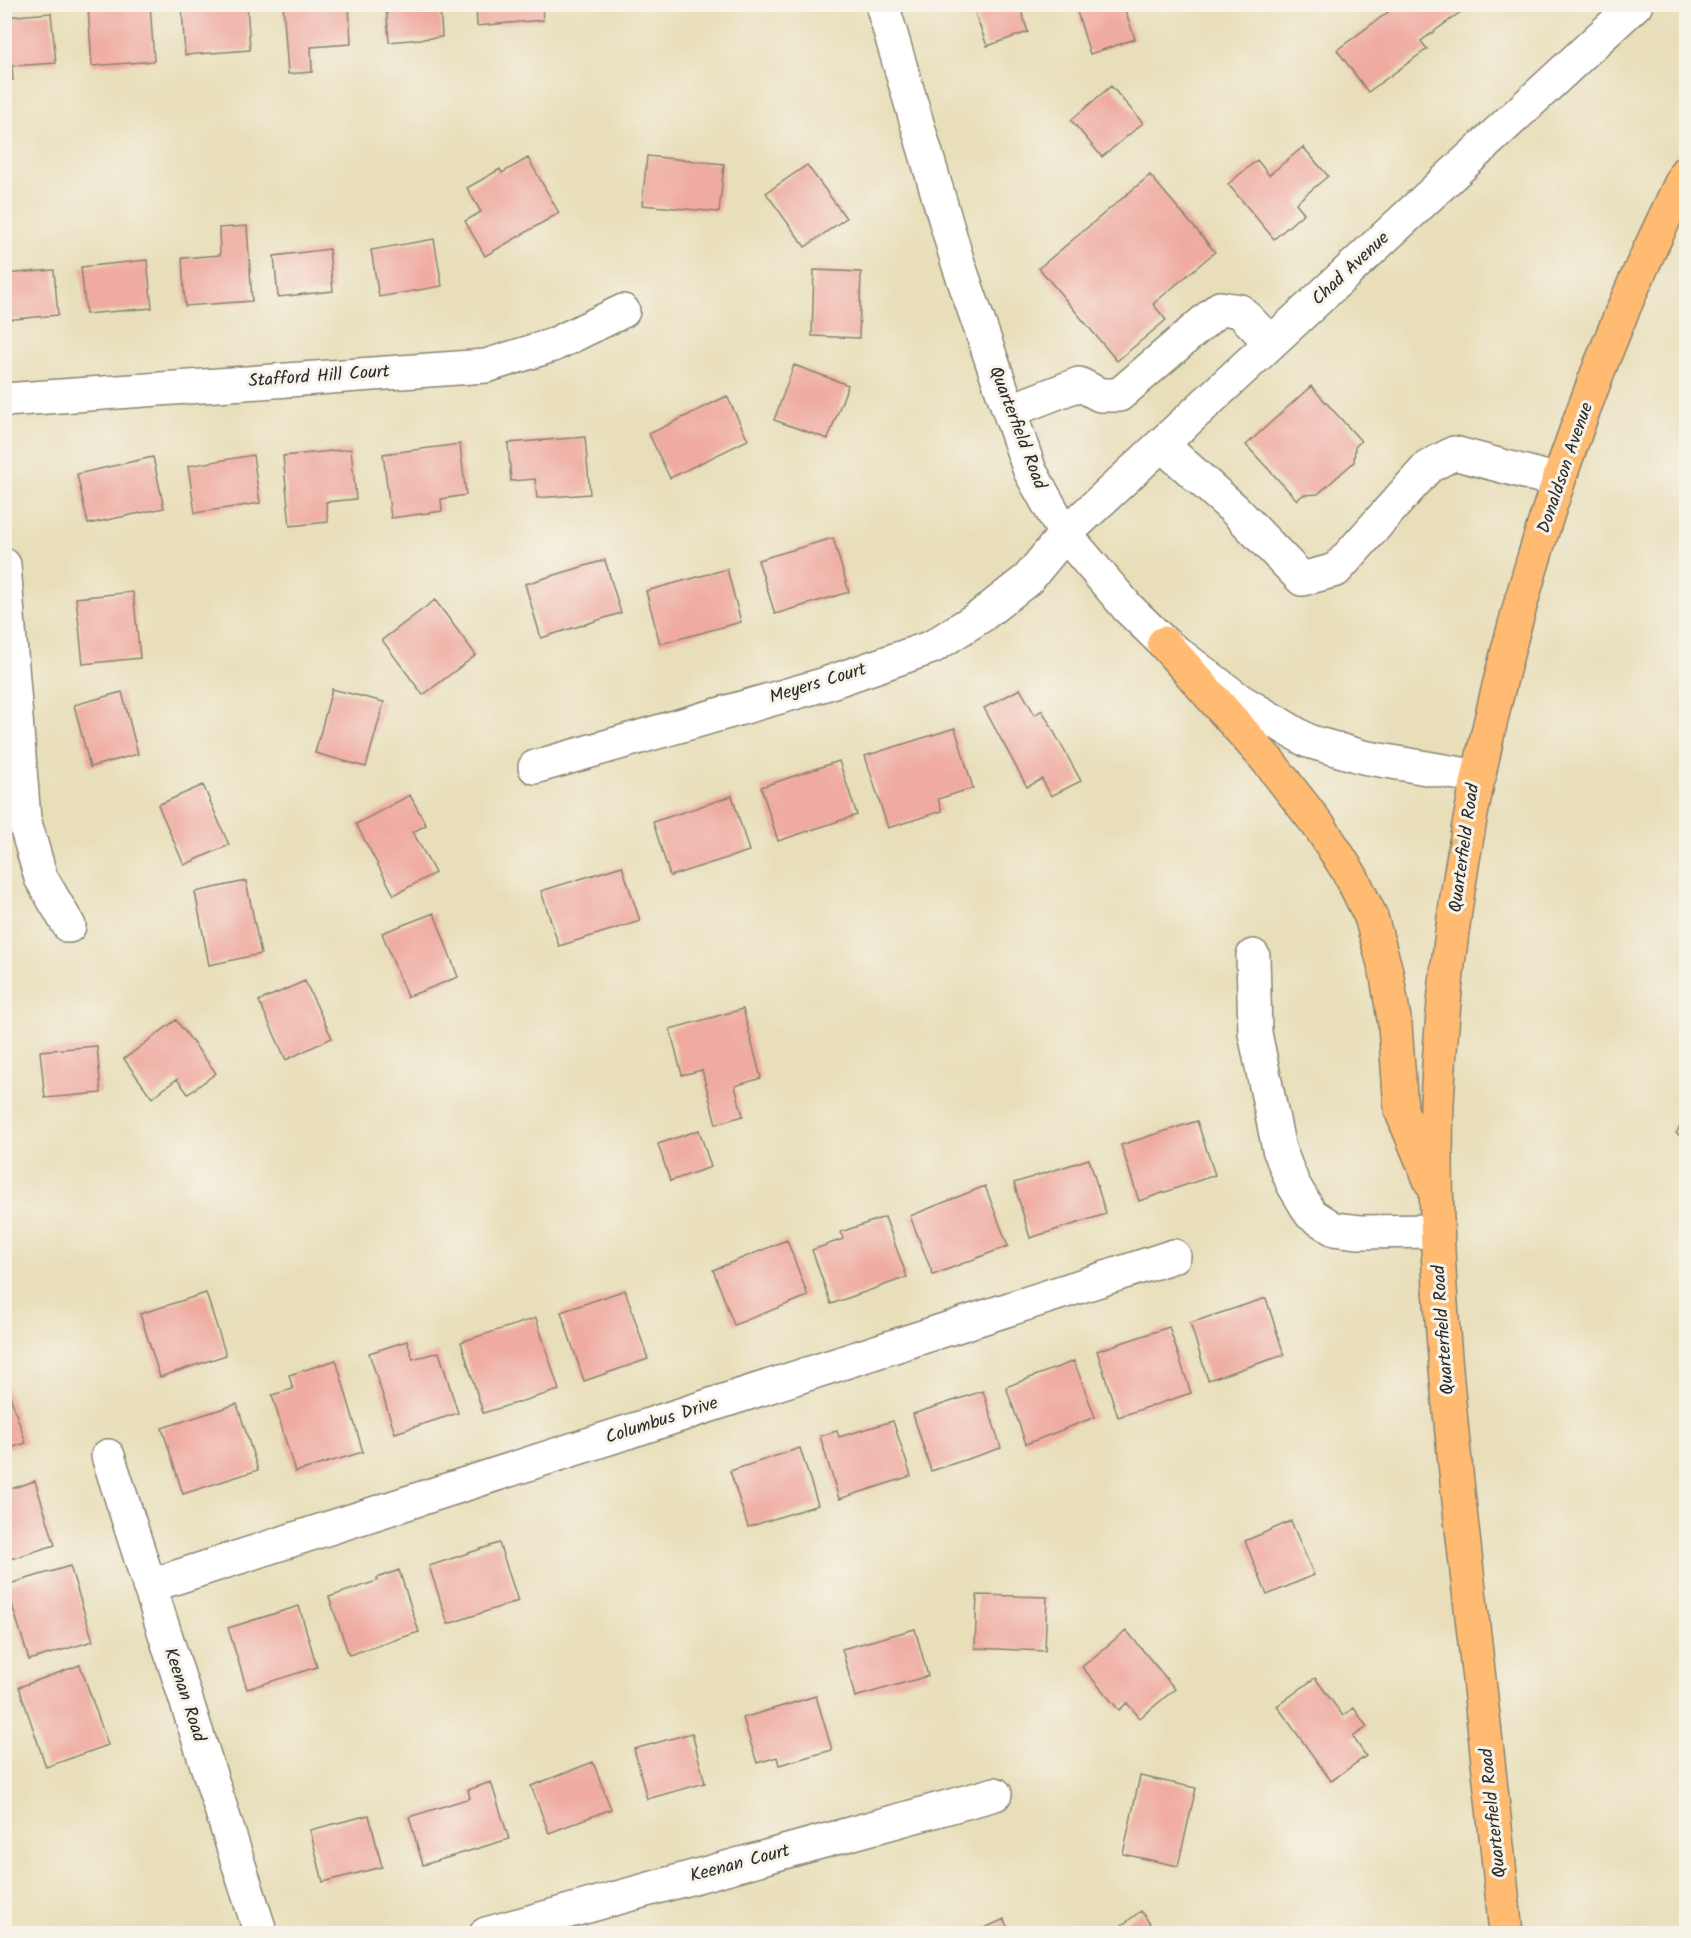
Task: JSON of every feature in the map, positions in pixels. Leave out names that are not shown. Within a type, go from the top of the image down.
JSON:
[{"type":"main road","name":"Donaldson Avenue","points":[[1479,777],[1515,629],[1558,480],[1622,312],[1686,172]]},
{"type":"main road","points":[[1164,643],[1269,762],[1322,830],[1361,896],[1371,917],[1386,971],[1395,1025],[1401,1110],[1437,1199]]},
{"type":"main road","name":"Quarterfield Road","points":[[1479,777],[1458,890],[1445,1004],[1437,1103],[1437,1231],[1445,1368],[1506,1934]]},
{"type":"street","name":"Quarterfield Road","points":[[882,4],[957,263],[1030,471],[1065,534],[1128,608],[1164,643],[1239,700],[1308,741],[1363,757],[1479,777]]},
{"type":"street","name":"Chad Avenue","points":[[1065,534],[1636,4]]},
{"type":"street","points":[[1010,411],[1079,384],[1100,395],[1119,395],[1220,308],[1240,311],[1271,343]]},
{"type":"street","name":"Stafford Hill Court","points":[[4,400],[486,366],[553,345],[623,311]]},
{"type":"street","points":[[1162,445],[1234,508],[1302,579],[1336,570],[1428,467],[1454,453],[1558,480]]},
{"type":"street","name":"Meyers Court","points":[[535,767],[822,685],[932,647],[981,616],[1028,579],[1065,534]]},
{"type":"street","points":[[4,565],[24,819],[41,878],[69,926]]},
{"type":"street","points":[[1253,956],[1255,1033],[1277,1139],[1293,1184],[1311,1215],[1334,1229],[1360,1232],[1437,1231]]},
{"type":"street","name":"Columbus Drive","points":[[149,1586],[1174,1256]]},
{"type":"street","name":"Keenan Road","points":[[108,1456],[261,1934]]},
{"type":"street","name":"Keenan Court","points":[[486,1934],[995,1794]]},
{"type":"building","points":[[150,4],[154,61],[92,66],[88,7]]},
{"type":"building","points":[[247,4],[250,50],[185,55],[182,8]]},
{"type":"building","points":[[283,4],[349,4],[351,44],[311,47],[312,72],[288,74]]},
{"type":"building","points":[[386,4],[440,4],[442,37],[389,42]]},
{"type":"building","points":[[476,4],[542,4],[543,20],[477,26]]},
{"type":"building","points":[[972,4],[1019,4],[1028,32],[987,46]]},
{"type":"building","points":[[1087,4],[1123,4],[1135,39],[1090,54],[1076,8]]},
{"type":"building","points":[[1399,4],[1458,4],[1462,11],[1421,41],[1427,49],[1368,92],[1337,50]]},
{"type":"building","points":[[51,13],[56,63],[12,66],[13,80],[4,80],[4,17]]},
{"type":"building","points":[[1111,86],[1143,123],[1102,157],[1071,120]]},
{"type":"building","points":[[1303,147],[1328,176],[1296,203],[1304,213],[1274,239],[1228,184],[1257,160],[1269,175]]},
{"type":"building","points":[[647,156],[724,164],[719,212],[642,205]]},
{"type":"building","points":[[528,158],[559,213],[485,256],[465,221],[481,212],[467,188],[500,169],[502,173]]},
{"type":"building","points":[[807,165],[846,218],[805,247],[766,193]]},
{"type":"building","points":[[1150,175],[1215,252],[1153,304],[1166,320],[1117,361],[1039,268]]},
{"type":"building","points":[[247,226],[252,301],[185,306],[182,258],[220,255],[219,228]]},
{"type":"building","points":[[434,239],[442,286],[379,297],[371,250]]},
{"type":"building","points":[[329,249],[333,291],[278,297],[274,256]]},
{"type":"building","points":[[147,260],[152,308],[86,314],[81,267]]},
{"type":"building","points":[[54,270],[58,315],[4,320],[4,274]]},
{"type":"building","points":[[814,270],[861,272],[859,338],[812,336]]},
{"type":"building","points":[[794,365],[848,385],[828,439],[774,420]]},
{"type":"building","points":[[1311,386],[1361,441],[1355,447],[1354,462],[1318,494],[1303,495],[1297,500],[1246,445]]},
{"type":"building","points":[[727,396],[748,440],[670,478],[649,434]]},
{"type":"building","points":[[585,437],[590,494],[537,498],[535,479],[511,481],[508,443]]},
{"type":"building","points":[[460,444],[466,495],[441,499],[442,511],[391,518],[383,454]]},
{"type":"building","points":[[351,449],[356,499],[326,502],[328,522],[290,526],[283,456]]},
{"type":"building","points":[[253,455],[260,503],[195,513],[188,466]]},
{"type":"building","points":[[153,457],[164,508],[88,524],[77,474]]},
{"type":"building","points":[[833,538],[849,592],[775,614],[758,560]]},
{"type":"building","points":[[605,560],[621,613],[541,638],[525,584]]},
{"type":"building","points":[[727,569],[741,622],[660,644],[646,591]]},
{"type":"building","points":[[133,592],[140,658],[83,664],[76,598]]},
{"type":"building","points":[[435,600],[476,655],[423,695],[382,640]]},
{"type":"building","points":[[332,689],[384,702],[366,767],[315,753]]},
{"type":"building","points":[[1020,689],[1035,715],[1042,710],[1081,781],[1051,796],[1042,779],[1027,787],[984,708]]},
{"type":"building","points":[[122,692],[138,754],[90,767],[74,705]]},
{"type":"building","points":[[955,728],[973,788],[938,799],[942,811],[888,828],[865,756]]},
{"type":"building","points":[[839,761],[857,815],[778,841],[761,787]]},
{"type":"building","points":[[203,785],[229,845],[184,865],[158,805]]},
{"type":"building","points":[[410,795],[426,825],[413,832],[435,873],[394,895],[356,824]]},
{"type":"building","points":[[732,796],[749,851],[670,876],[653,822]]},
{"type":"building","points":[[622,866],[640,921],[559,946],[541,891]]},
{"type":"building","points":[[246,881],[261,954],[209,965],[195,892]]},
{"type":"building","points":[[434,913],[458,977],[407,997],[382,933]]},
{"type":"building","points":[[305,981],[332,1038],[286,1060],[259,1001]]},
{"type":"building","points":[[743,1009],[761,1078],[735,1086],[743,1116],[716,1124],[702,1070],[682,1075],[670,1029]]},
{"type":"building","points":[[176,1020],[216,1073],[188,1094],[177,1079],[152,1098],[124,1059]]},
{"type":"building","points":[[97,1046],[101,1093],[45,1098],[40,1051]]},
{"type":"building","points":[[1686,1118],[1686,1140],[1676,1133]]},
{"type":"building","points":[[1197,1121],[1215,1175],[1139,1201],[1121,1145]]},
{"type":"building","points":[[699,1130],[711,1167],[670,1181],[658,1144]]},
{"type":"building","points":[[1089,1159],[1106,1214],[1030,1238],[1014,1183]]},
{"type":"building","points":[[985,1186],[1008,1246],[933,1275],[910,1216]]},
{"type":"building","points":[[885,1217],[907,1277],[831,1304],[812,1250],[843,1239],[841,1232]]},
{"type":"building","points":[[787,1240],[808,1296],[734,1325],[713,1270]]},
{"type":"building","points":[[625,1290],[648,1359],[584,1381],[561,1312]]},
{"type":"building","points":[[206,1293],[226,1355],[160,1377],[140,1314]]},
{"type":"building","points":[[1266,1298],[1284,1355],[1208,1380],[1190,1323]]},
{"type":"building","points":[[536,1318],[559,1390],[483,1413],[461,1342]]},
{"type":"building","points":[[1169,1327],[1191,1393],[1118,1417],[1097,1351]]},
{"type":"building","points":[[407,1341],[413,1359],[439,1352],[458,1413],[395,1433],[369,1353]]},
{"type":"building","points":[[336,1360],[363,1452],[295,1472],[272,1395],[293,1389],[289,1375]]},
{"type":"building","points":[[1074,1361],[1095,1417],[1026,1444],[1006,1387]]},
{"type":"building","points":[[4,1378],[26,1443],[4,1450]]},
{"type":"building","points":[[983,1391],[1001,1448],[931,1471],[913,1414]]},
{"type":"building","points":[[237,1404],[258,1470],[183,1494],[162,1428]]},
{"type":"building","points":[[893,1421],[911,1476],[839,1499],[820,1436],[837,1431],[839,1437]]},
{"type":"building","points":[[800,1448],[818,1505],[748,1527],[730,1471]]},
{"type":"building","points":[[35,1481],[55,1545],[4,1561],[4,1491]]},
{"type":"building","points":[[1291,1521],[1314,1575],[1267,1595],[1245,1541]]},
{"type":"building","points":[[499,1543],[518,1601],[448,1624],[429,1566]]},
{"type":"building","points":[[70,1566],[93,1641],[29,1660],[6,1585]]},
{"type":"building","points":[[399,1570],[419,1632],[349,1655],[329,1597],[377,1581],[377,1578]]},
{"type":"building","points":[[977,1595],[1047,1597],[1045,1651],[975,1648]]},
{"type":"building","points":[[299,1606],[317,1667],[247,1689],[228,1628]]},
{"type":"building","points":[[915,1629],[928,1676],[855,1697],[842,1649]]},
{"type":"building","points":[[1126,1630],[1175,1689],[1140,1718],[1127,1703],[1119,1710],[1082,1667]]},
{"type":"building","points":[[80,1665],[108,1745],[46,1767],[19,1687]]},
{"type":"building","points":[[1315,1678],[1343,1716],[1354,1708],[1367,1727],[1353,1737],[1366,1756],[1331,1781],[1277,1706]]},
{"type":"building","points":[[816,1696],[832,1750],[779,1765],[777,1757],[757,1763],[743,1718]]},
{"type":"building","points":[[692,1733],[705,1783],[647,1799],[634,1749]]},
{"type":"building","points":[[593,1762],[611,1809],[549,1833],[531,1786]]},
{"type":"building","points":[[1140,1776],[1196,1788],[1178,1866],[1123,1854]]},
{"type":"building","points":[[491,1782],[509,1839],[423,1865],[409,1817],[470,1798],[468,1790]]},
{"type":"building","points":[[369,1815],[382,1867],[323,1882],[310,1830]]},
{"type":"building","points":[[1141,1911],[1157,1934],[1110,1934]]},
{"type":"building","points":[[1004,1919],[1010,1934],[972,1934]]}]
